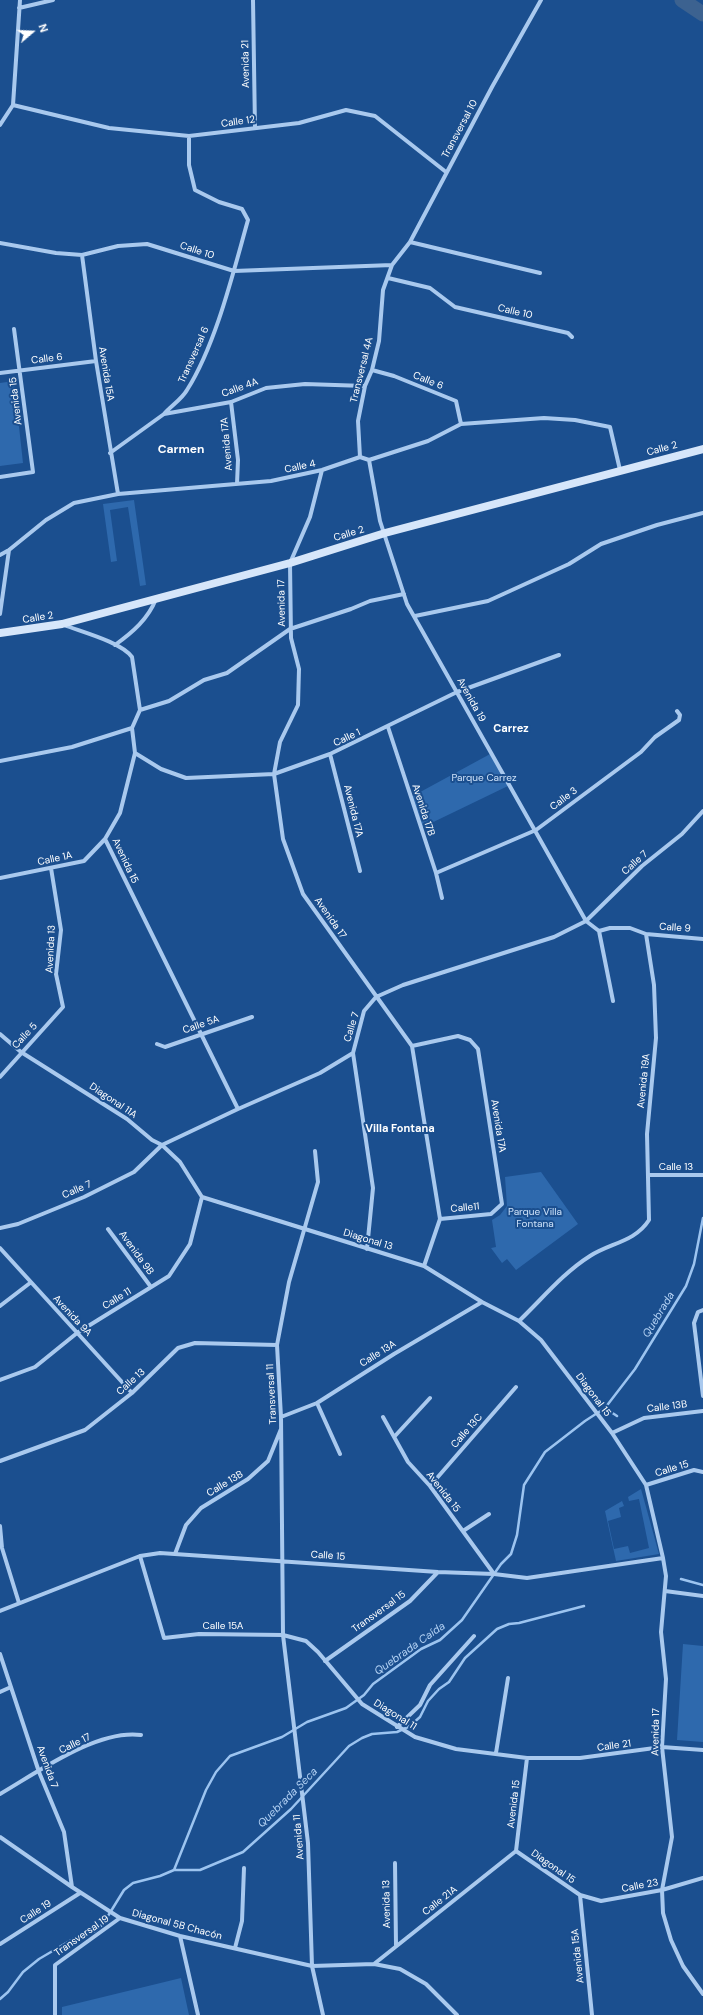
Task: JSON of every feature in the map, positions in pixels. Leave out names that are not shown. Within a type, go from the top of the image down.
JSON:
[{"type":"street","points":[[0,125],[13,105],[20,0]]},
{"type":"street","points":[[19,8],[53,0]]},
{"type":"street","name":"Avenida 21","points":[[253,0],[255,128]]},
{"type":"street","name":"Transversal 10","points":[[392,265],[410,242],[521,32],[541,0]]},
{"type":"street","name":"Calle 12","points":[[13,105],[109,128],[189,136],[299,123],[346,110],[374,116],[446,172]]},
{"type":"street","points":[[189,136],[189,165],[194,190],[219,202],[242,209],[248,220],[234,271]]},
{"type":"street","points":[[410,242],[540,273]]},
{"type":"street","name":"Calle 10","points":[[0,243],[56,253],[82,255],[118,246],[147,244],[234,271],[392,265]]},
{"type":"street","name":"Avenida 15A","points":[[82,255],[96,361],[110,453],[118,494]]},
{"type":"street","name":"Transversal 4A","points":[[360,457],[358,421],[365,386],[372,370],[379,341],[383,290],[392,265]]},
{"type":"street","name":"Transversal 6","points":[[164,414],[187,391],[209,346],[234,271]]},
{"type":"street","name":"Calle 10","points":[[388,278],[430,288],[454,307],[568,333],[572,337]]},
{"type":"street","name":"Avenida 15","points":[[0,477],[33,472],[14,329]]},
{"type":"street","name":"Calle 6","points":[[0,373],[96,361]]},
{"type":"street","name":"Calle 6","points":[[372,370],[394,376],[456,401],[461,424]]},
{"type":"street","name":"Calle 4A","points":[[110,453],[164,414],[231,402],[266,388],[305,384],[365,386]]},
{"type":"street","name":"Avenida 17A","points":[[231,402],[238,460],[237,484]]},
{"type":"street","points":[[360,457],[369,460],[428,441],[461,424],[544,418],[575,420],[610,427],[620,470]]},
{"type":"street","name":"Calle 2","points":[[0,633],[62,624],[290,563],[385,533],[703,449]]},
{"type":"street","name":"Calle 4","points":[[0,555],[9,550],[46,520],[74,503],[118,494],[271,481],[322,470],[360,457]]},
{"type":"street","name":"Avenida 19","points":[[369,460],[380,521],[407,604],[536,830],[586,921],[599,931]]},
{"type":"street","points":[[290,563],[310,517],[322,470]]},
{"type":"street","points":[[415,616],[488,601],[570,564],[601,544],[657,525],[703,513]]},
{"type":"street","points":[[0,614],[9,550]]},
{"type":"street","name":"Avenida 17","points":[[290,563],[290,629],[299,669],[298,705],[280,742],[274,774],[283,839],[303,894],[412,1046],[440,1219],[424,1266]]},
{"type":"street","points":[[140,710],[169,701],[204,680],[227,673],[290,629],[344,612],[370,601],[404,594]]},
{"type":"street","points":[[115,645],[129,635],[144,620],[151,611],[156,598]]},
{"type":"street","points":[[0,761],[72,747],[132,728],[140,710],[132,657],[128,651],[62,624]]},
{"type":"street","name":"Calle 1","points":[[135,753],[161,769],[186,778],[274,774],[330,754],[457,692],[559,655]]},
{"type":"street","name":"Calle 3","points":[[436,873],[536,830],[641,752],[655,737],[679,720],[680,715],[677,711]]},
{"type":"street","name":"Avenida 17B","points":[[388,727],[436,873],[442,898]]},
{"type":"street","name":"Avenida 15","points":[[132,728],[135,753],[120,813],[105,840],[238,1108]]},
{"type":"street","name":"Avenida 17A","points":[[330,754],[360,871]]},
{"type":"street","name":"Calle 7","points":[[0,1228],[18,1224],[84,1197],[134,1172],[162,1145],[238,1108],[320,1073],[353,1053],[364,1011],[376,997],[403,985],[554,937],[586,921],[642,866],[682,834],[703,810]]},
{"type":"street","name":"Calle 1A","points":[[0,878],[84,861],[105,840]]},
{"type":"street","name":"Avenida 13","points":[[51,868],[61,930],[56,974],[63,1007]]},
{"type":"street","name":"Calle 9","points":[[599,931],[610,928],[630,928],[646,934],[703,938]]},
{"type":"street","points":[[599,931],[613,1001]]},
{"type":"street","name":"Avenida 19A","points":[[519,1321],[576,1267],[590,1256],[626,1240],[643,1229],[649,1220],[647,1134],[656,1038],[654,985],[646,934]]},
{"type":"street","name":"Calle 5","points":[[0,1077],[63,1007]]},
{"type":"street","name":"Calle 5A","points":[[157,1044],[165,1047],[200,1033],[252,1016]]},
{"type":"street","name":"Diagonal 11A","points":[[0,1034],[21,1052],[127,1119],[152,1140],[162,1145],[180,1162],[202,1197]]},
{"type":"street","name":"Avenida 17A","points":[[412,1046],[458,1036],[470,1040],[478,1049],[502,1204],[491,1214]]},
{"type":"street","points":[[353,1053],[372,1188],[367,1249]]},
{"type":"street","points":[[306,1229],[318,1182],[315,1151]]},
{"type":"street","name":"Calle 13","points":[[649,1175],[703,1175]]},
{"type":"street","name":"Diagonal 13","points":[[202,1197],[424,1266],[482,1302],[519,1321]]},
{"type":"street","name":"Calle 11","points":[[0,1380],[35,1367],[77,1333],[169,1276],[190,1244],[202,1197]]},
{"type":"street","name":"Calle11","points":[[440,1219],[491,1214]]},
{"type":"street","name":"Avenida 9B","points":[[108,1229],[151,1287]]},
{"type":"street","name":"Transversal 11","points":[[281,1561],[282,1427],[277,1345],[289,1282],[306,1229]]},
{"type":"street","name":"Avenida 9A","points":[[0,1248],[132,1393]]},
{"type":"street","points":[[0,1306],[30,1282]]},
{"type":"street","name":"Calle 13A","points":[[281,1417],[317,1403],[394,1354],[482,1302]]},
{"type":"street","points":[[703,1310],[698,1312],[694,1323],[703,1396]]},
{"type":"street","name":"Diagonal 15","points":[[519,1321],[541,1340],[612,1434],[646,1486]]},
{"type":"street","name":"Calle 13","points":[[0,1461],[85,1430],[132,1393],[178,1348],[186,1344],[277,1345]]},
{"type":"street","name":"Calle 13C","points":[[430,1486],[516,1387]]},
{"type":"street","points":[[395,1436],[430,1398]]},
{"type":"street","points":[[317,1403],[340,1454]]},
{"type":"street","name":"Calle 13B","points":[[612,1434],[644,1418],[703,1411]]},
{"type":"street","name":"Avenida 15","points":[[383,1417],[395,1436],[408,1462],[430,1486],[494,1574]]},
{"type":"street","name":"Calle 13B","points":[[175,1554],[186,1525],[201,1508],[248,1479],[268,1461],[282,1427]]},
{"type":"street","name":"Calle 15","points":[[646,1486],[694,1470],[703,1472]]},
{"type":"street","name":"Avenida 17","points":[[646,1486],[666,1576],[661,1632],[666,1679],[662,1747],[672,1837],[662,1890],[663,1913],[671,1940],[683,1966],[703,1994]]},
{"type":"street","points":[[463,1531],[489,1514]]},
{"type":"street","points":[[0,1526],[1,1548],[19,1603]]},
{"type":"street","name":"Calle 15","points":[[0,1612],[19,1603],[140,1556],[160,1553],[438,1572],[494,1574],[528,1578],[663,1558]]},
{"type":"street","name":"Calle 15A","points":[[140,1556],[164,1638],[200,1634],[283,1635]]},
{"type":"street","name":"Avenida 11","points":[[281,1561],[283,1635],[308,1843],[312,1966],[323,2015]]},
{"type":"street","name":"Transversal 15","points":[[325,1661],[410,1601],[438,1572]]},
{"type":"street","points":[[665,1591],[703,1596]]},
{"type":"street","name":"Diagonal 11","points":[[283,1635],[306,1641],[362,1704],[415,1737],[456,1748],[527,1758]]},
{"type":"street","points":[[397,1727],[420,1705],[430,1685],[474,1636]]},
{"type":"street","name":"Avenida 7","points":[[0,1654],[39,1772],[64,1832],[72,1887]]},
{"type":"street","points":[[496,1753],[508,1678]]},
{"type":"street","points":[[0,1692],[11,1687]]},
{"type":"street","name":"Calle 17","points":[[0,1794],[88,1744],[128,1733],[141,1735]]},
{"type":"street","name":"Calle 21","points":[[527,1758],[580,1758],[662,1747],[703,1750]]},
{"type":"street","name":"Avenida 15","points":[[516,1851],[527,1758]]},
{"type":"street","name":"Diagonal 5B Chacón","points":[[0,1837],[120,1918],[180,1936],[312,1966],[374,1964],[400,1969],[436,1994],[457,2015]]},
{"type":"street","name":"Diagonal 15","points":[[516,1851],[580,1895]]},
{"type":"street","name":"Calle 21A","points":[[374,1964],[516,1851]]},
{"type":"street","name":"Avenida 13","points":[[395,1864],[396,1945]]},
{"type":"street","points":[[235,1948],[242,1921],[244,1868]]},
{"type":"street","name":"Calle 23","points":[[580,1895],[601,1901],[662,1890],[703,1878]]},
{"type":"street","name":"Calle 19","points":[[0,1944],[80,1892]]},
{"type":"street","name":"Avenida 15A","points":[[580,1895],[592,2015]]},
{"type":"street","name":"Transversal 19","points":[[55,2015],[55,1965],[120,1918]]},
{"type":"street","points":[[180,1936],[198,2015]]},
{"type":"green space","points":[[14,381],[23,463],[0,466],[0,383]]},
{"type":"green space","points":[[134,500],[146,585],[140,586],[128,507],[110,510],[117,561],[111,562],[103,504]]},
{"type":"green space","name":"Parque Carrez","points":[[492,753],[510,785],[421,828],[411,797]]},
{"type":"green space","name":"Parque Villa Fontana","points":[[541,1172],[578,1224],[516,1270],[507,1259],[502,1263],[491,1248],[496,1247],[492,1220],[500,1215],[507,1206],[505,1177]]},
{"type":"green space","points":[[641,1489],[659,1554],[616,1561],[605,1511],[622,1501],[624,1506],[619,1508],[621,1517],[608,1521],[614,1549],[628,1546],[630,1553],[649,1548],[639,1499],[629,1501],[628,1497]]},
{"type":"green space","points":[[683,1644],[703,1646],[703,1742],[677,1740]]},
{"type":"green space","points":[[181,1978],[189,2015],[62,2015],[62,2007]]},
{"type":"waterway","points":[[682,0],[703,14]]},
{"type":"waterway","name":"Quebrada","points":[[605,1408],[635,1369],[686,1286],[694,1264],[703,1218]]},
{"type":"waterway","name":"Quebrada Caída","points":[[174,1870],[206,1790],[216,1772],[230,1756],[282,1737],[307,1722],[346,1708],[364,1695],[373,1684],[421,1649],[440,1640],[462,1620],[501,1564],[511,1554],[517,1535],[524,1485],[545,1452],[585,1421],[605,1408],[617,1416]]},
{"type":"waterway","name":"Quebrada Seca","points":[[681,1579],[703,1585]]},
{"type":"waterway","name":"Quebrada Seca","points":[[0,1999],[8,1992],[23,1972],[39,1959],[73,1939],[95,1931],[103,1924],[124,1890],[133,1883],[160,1876],[174,1870],[200,1870],[243,1852],[291,1809],[349,1746],[372,1734],[397,1732],[410,1726],[420,1717],[428,1701],[439,1689],[449,1682],[465,1658],[497,1629],[509,1624],[519,1623],[584,1606]]},
{"type":"district","name":"Carmen","points":[[181,450]]},
{"type":"district","name":"Carrez","points":[[511,729]]},
{"type":"district","name":"Villa Fontana","points":[[400,1129]]}]
